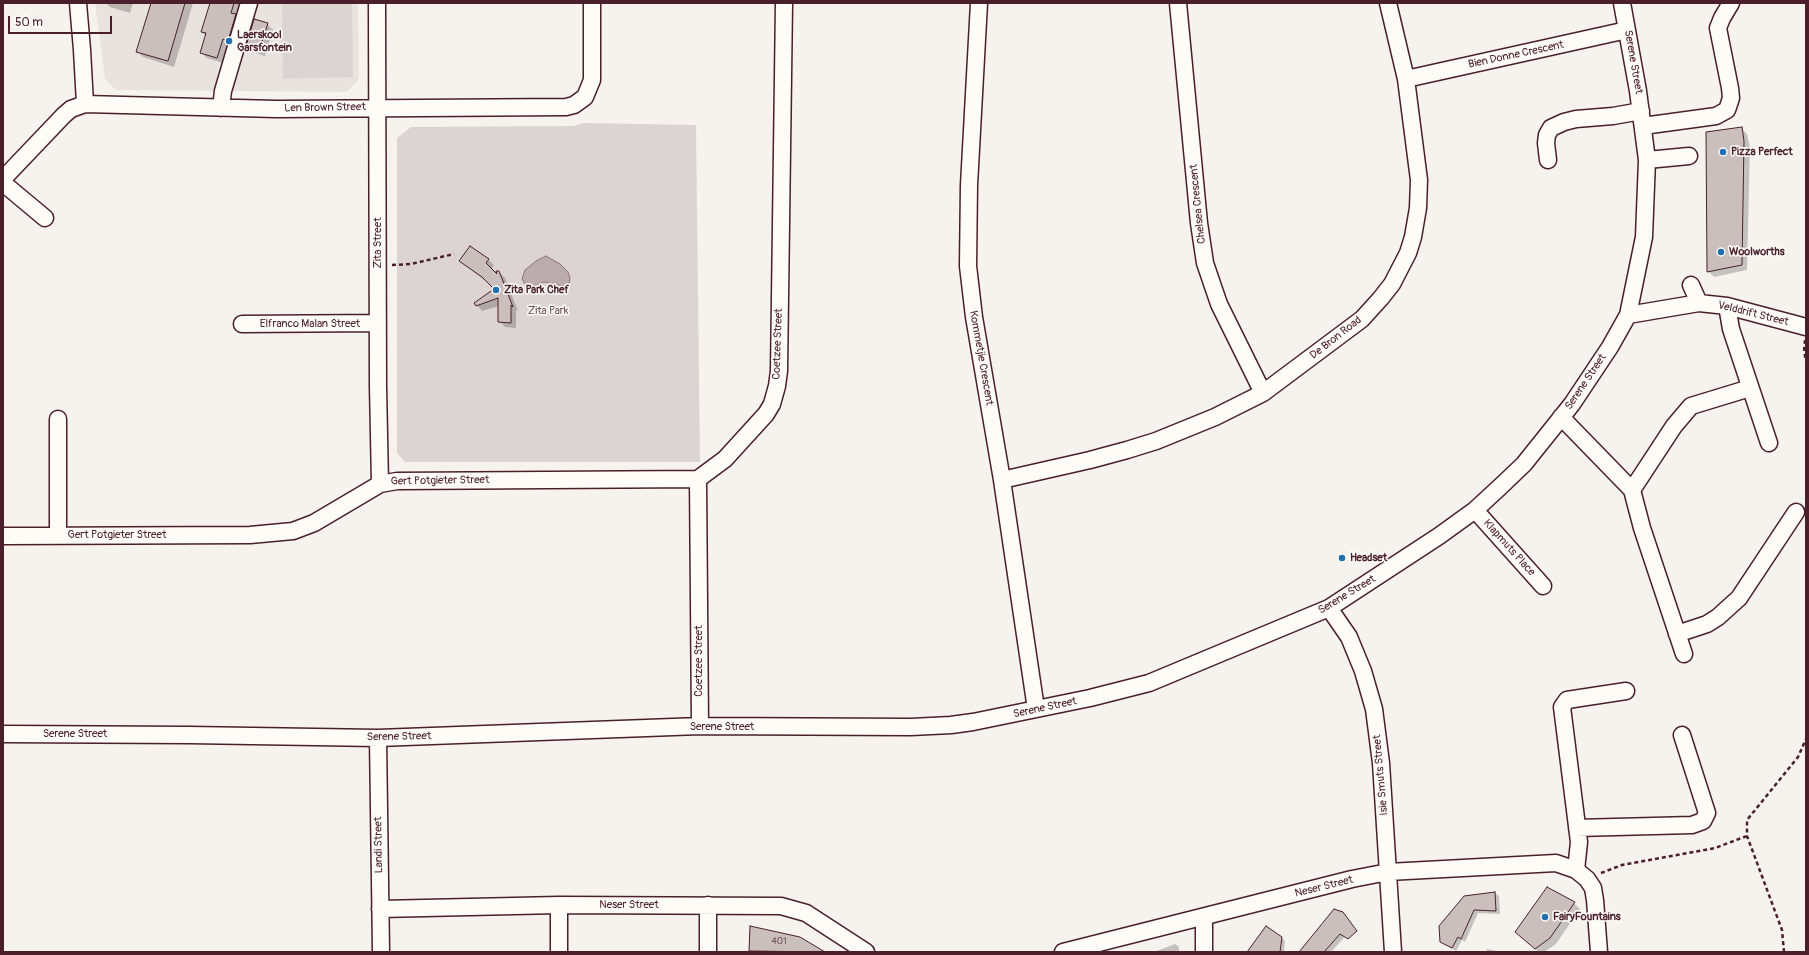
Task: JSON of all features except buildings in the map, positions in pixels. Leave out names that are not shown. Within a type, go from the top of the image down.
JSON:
[{"type":"street","points":[[3,179],[70,109],[85,104],[78,3]]},
{"type":"street","points":[[221,108],[223,91],[249,3]]},
{"type":"street","name":"Zita Street","points":[[377,3],[380,484]]},
{"type":"street","name":"Len Brown Street","points":[[85,104],[221,108],[566,107],[585,97],[592,80],[592,3]]},
{"type":"street","name":"Coetzee Street","points":[[700,726],[698,479],[725,459],[766,414],[772,404],[779,371],[784,3]]},
{"type":"street","name":"Kommetjie Crescent","points":[[979,3],[969,185],[968,266],[974,317],[1002,480],[1036,709]]},
{"type":"street","name":"Chelsea Crescent","points":[[1178,3],[1199,223],[1205,264],[1219,304],[1263,393]]},
{"type":"street","name":"De Bron Road","points":[[1002,480],[1090,460],[1156,441],[1215,417],[1263,393],[1367,313],[1392,284],[1408,253],[1413,237],[1418,208],[1419,180],[1406,79],[1388,3]]},
{"type":"street","name":"Serene Street","points":[[3,734],[378,738],[700,726],[945,726],[973,722],[1090,698],[1149,683],[1330,608],[1407,559],[1475,510],[1524,464],[1561,418],[1593,373],[1628,315],[1644,237],[1647,160],[1642,119],[1622,3]]},
{"type":"street","points":[[1548,160],[1546,143],[1547,136],[1551,128],[1564,122],[1576,119],[1613,116],[1642,119],[1716,116],[1727,110],[1731,98],[1730,88],[1718,28],[1731,3]]},
{"type":"street","name":"Bien Donne Crescent","points":[[1406,79],[1627,30]]},
{"type":"street","points":[[1647,160],[1689,156]]},
{"type":"street","points":[[3,183],[45,218]]},
{"type":"street","points":[[1690,285],[1699,303]]},
{"type":"street","name":"Velddrift Street","points":[[1628,315],[1699,303],[1727,306],[1806,327]]},
{"type":"street","points":[[1727,306],[1732,329],[1750,388],[1769,443]]},
{"type":"street","name":"Elfranco Malan Street","points":[[242,324],[378,323]]},
{"type":"street","points":[[1632,490],[1674,426],[1691,406],[1750,388]]},
{"type":"street","points":[[1561,418],[1632,490],[1642,528],[1684,654]]},
{"type":"street","points":[[58,419],[58,535]]},
{"type":"street","name":"Gert Potgieter Street","points":[[3,536],[250,535],[293,531],[314,523],[380,484],[415,480],[698,479]]},
{"type":"street","name":"Klapmuts Place","points":[[1475,510],[1543,586]]},
{"type":"street","points":[[1677,634],[1707,624],[1718,617],[1739,598],[1796,512]]},
{"type":"street","name":"Isie Smuts Street","points":[[1330,608],[1349,637],[1369,688],[1374,709],[1381,763],[1392,952]]},
{"type":"street","points":[[1599,952],[1594,893],[1582,874],[1562,707],[1567,700],[1626,691]]},
{"type":"street","points":[[1577,828],[1692,825],[1703,821],[1707,813],[1682,736]]},
{"type":"street","name":"Landi Street","points":[[378,738],[381,952]]},
{"type":"street","name":"Neser Street","points":[[1063,952],[1204,918],[1352,879],[1388,872],[1556,863],[1582,874]]},
{"type":"street","points":[[559,905],[559,952]]},
{"type":"street","name":"Neser Street","points":[[380,909],[559,905],[771,905],[790,908],[806,914],[866,952]]},
{"type":"street","points":[[708,905],[708,952]]},
{"type":"street","points":[[1204,918],[1204,952]]},
{"type":"path","points":[[397,265],[454,254]]},
{"type":"path","points":[[1806,334],[1804,351],[1806,361]]},
{"type":"path","points":[[1784,952],[1782,930],[1747,836],[1747,820],[1798,757],[1806,739]]},
{"type":"path","points":[[1582,874],[1622,865],[1716,848],[1747,836]]},
{"type":"shaded area","name":"Laerskool Garsfontein","points":[[95,3],[358,3],[359,79],[347,92],[116,90],[105,79]]},
{"type":"shaded area","points":[[546,256],[560,264],[568,272],[570,278],[569,284],[562,286],[544,282],[528,289],[522,279],[525,270],[536,261]]},
{"type":"green space","points":[[282,3],[352,3],[353,77],[283,79]]},
{"type":"green space","name":"Zita Park","points":[[584,123],[696,125],[700,462],[405,462],[397,453],[397,138],[411,127],[574,126]]},
{"type":"place","name":"Laerskool Garsfontein","points":[[229,41]]},
{"type":"place","name":"Pizza Perfect","points":[[1723,152]]},
{"type":"place","name":"Woolworths","points":[[1721,252]]},
{"type":"place","name":"Zita Park Chef","points":[[496,290]]},
{"type":"place","name":"Headset","points":[[1342,558]]},
{"type":"place","name":"FairyFountains","points":[[1545,917]]}]
